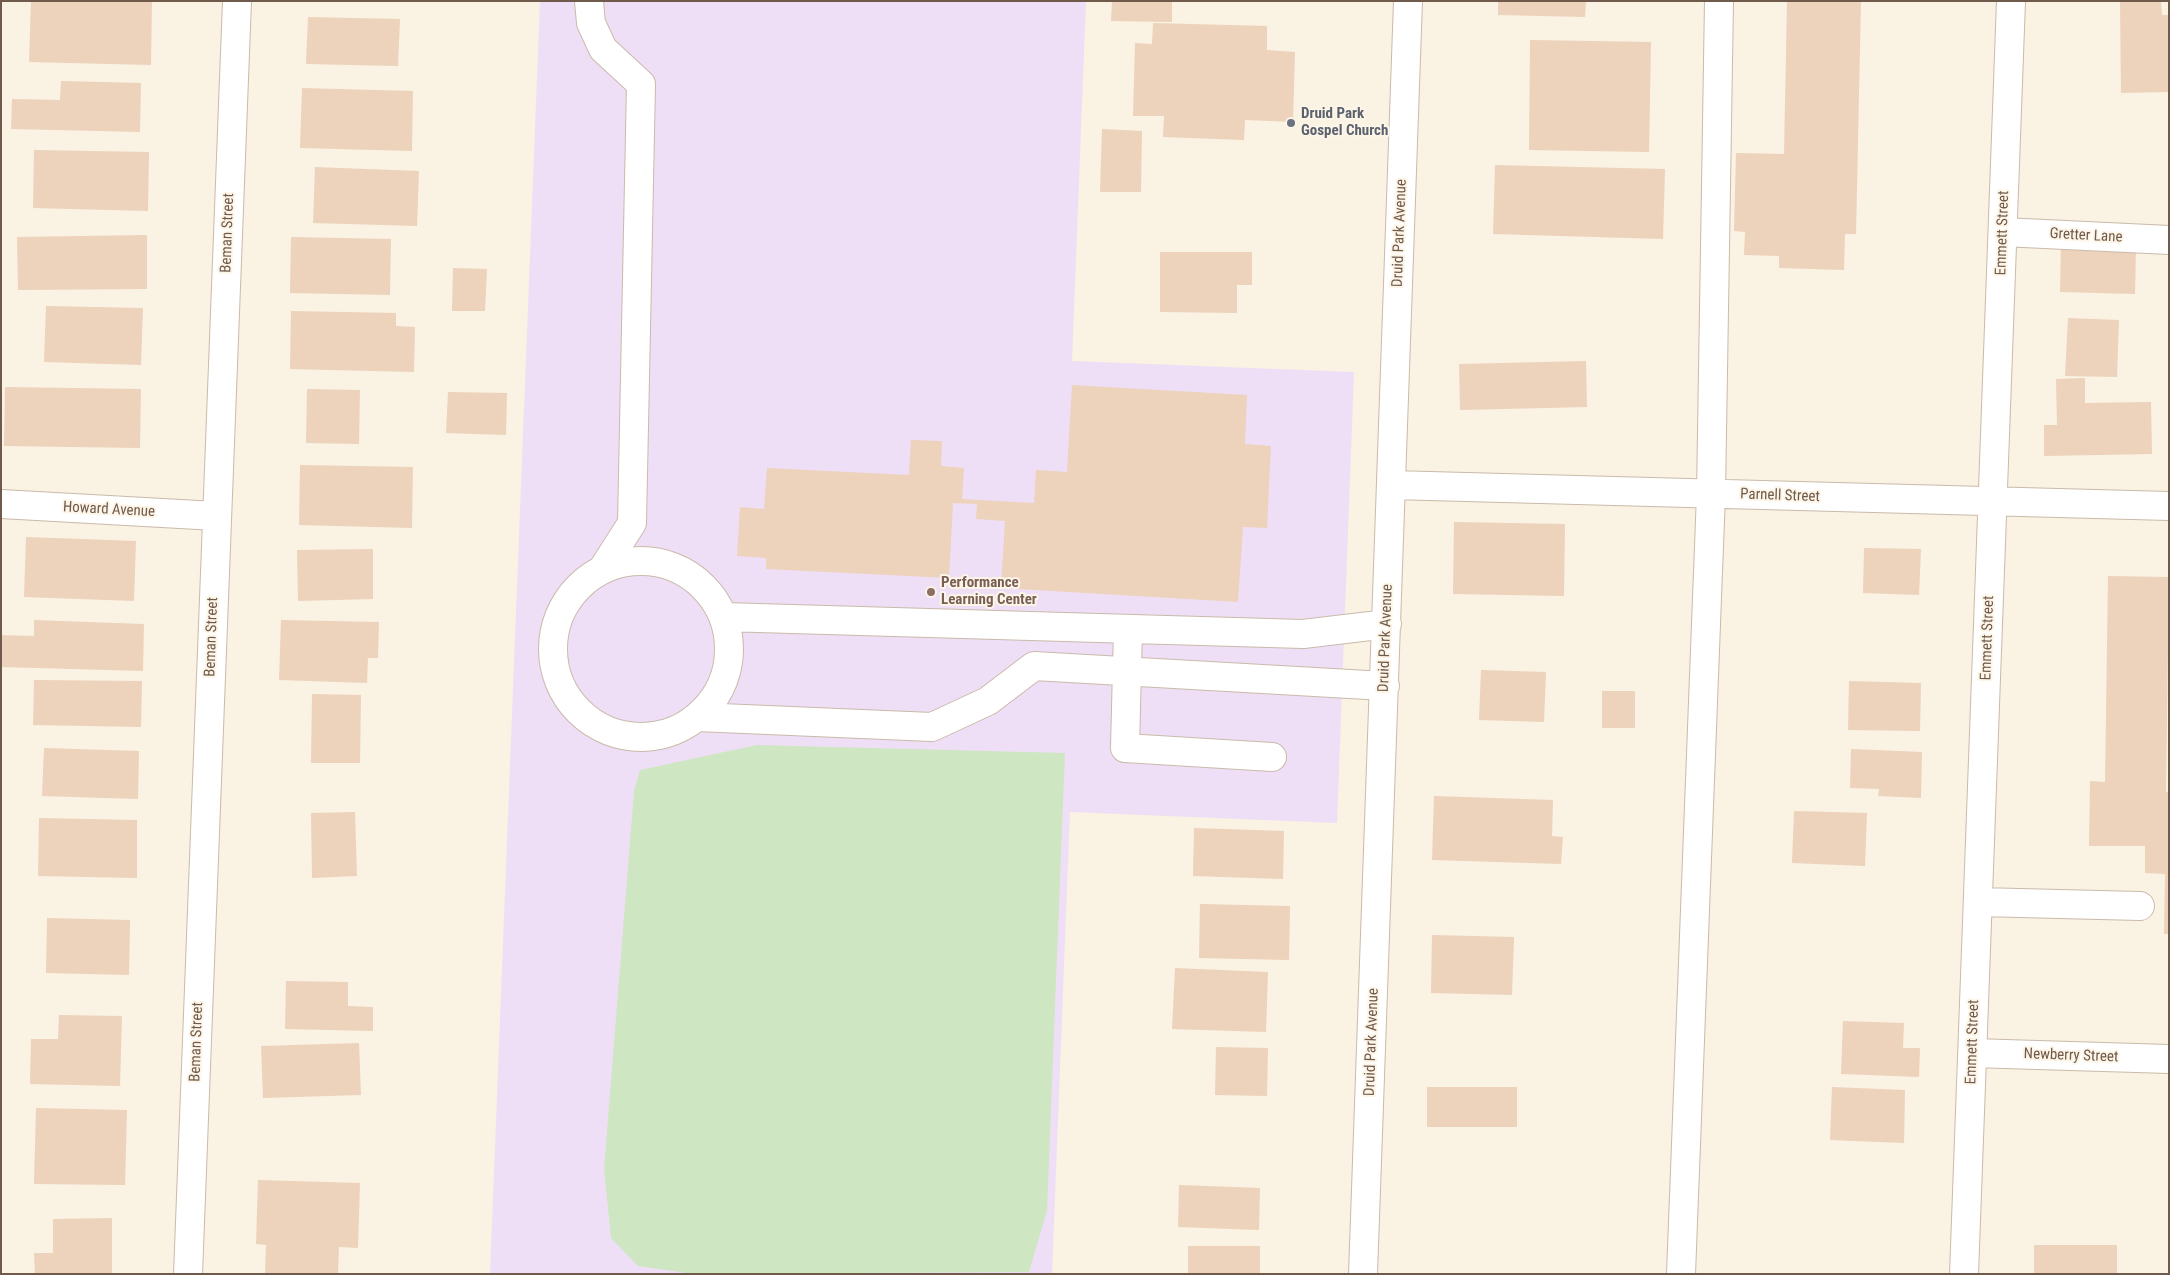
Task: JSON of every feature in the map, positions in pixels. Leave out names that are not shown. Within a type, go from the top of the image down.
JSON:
[{"type":"street","name":"Beman Street","points":[[188,1274],[237,1]]},
{"type":"street","points":[[589,1],[591,23],[603,49],[641,84],[632,523],[602,570]]},
{"type":"street","name":"Druid Park Avenue","points":[[1363,1274],[1408,1]]},
{"type":"street","points":[[1681,1274],[1711,494],[1719,1]]},
{"type":"street","name":"Emmett Street","points":[[1964,1274],[2011,1]]},
{"type":"street","name":"Gretter Lane","points":[[2003,232],[2169,240]]},
{"type":"street","name":"Parnell Street","points":[[1392,485],[2169,506]]},
{"type":"street","name":"Howard Avenue","points":[[1,504],[216,516]]},
{"type":"street","points":[[632,523],[659,562]]},
{"type":"street","points":[[630,561],[659,562],[686,573],[709,591],[724,617],[730,645],[727,674],[714,700],[697,717],[667,734],[638,738],[609,732],[584,717],[565,695],[554,668],[552,638],[561,610],[578,586],[602,570],[630,561]]},
{"type":"street","points":[[724,617],[1303,634],[1387,624]]},
{"type":"street","points":[[1128,629],[1125,748],[1272,757]]},
{"type":"street","points":[[697,717],[932,727],[988,701],[1034,666],[1385,686]]},
{"type":"street","points":[[1979,902],[2140,906]]},
{"type":"street","name":"Newberry Street","points":[[1972,1053],[2169,1059]]},
{"type":"shaded area","name":"Performance Learning Center","points":[[540,1],[1086,1],[1072,361],[1354,372],[1337,823],[1070,812],[1052,1274],[490,1274]]},
{"type":"green space","points":[[757,745],[1065,753],[1047,1211],[1029,1272],[694,1274],[638,1266],[611,1238],[604,1169],[634,791],[640,770]]},
{"type":"building","points":[[31,1],[152,1],[151,65],[29,62]]},
{"type":"building","points":[[1112,1],[1172,1],[1172,22],[1111,21]]},
{"type":"building","points":[[1498,1],[1586,1],[1585,17],[1498,15]]},
{"type":"building","points":[[1787,1],[1861,1],[1856,234],[1845,234],[1844,270],[1779,268],[1779,256],[1744,255],[1745,232],[1734,231],[1736,153],[1784,154]]},
{"type":"building","points":[[2120,1],[2161,1],[2162,15],[2169,15],[2169,92],[2121,93]]},
{"type":"building","points":[[308,17],[400,19],[398,66],[306,64]]},
{"type":"building","points":[[1153,23],[1267,26],[1267,50],[1295,52],[1293,122],[1245,120],[1244,140],[1163,137],[1164,116],[1133,116],[1135,43],[1152,44]]},
{"type":"building","points":[[1530,40],[1651,42],[1649,152],[1529,150]]},
{"type":"building","points":[[61,81],[141,83],[140,132],[11,129],[12,99],[60,100]]},
{"type":"building","points":[[302,88],[413,91],[412,151],[300,148]]},
{"type":"building","points":[[1102,129],[1142,131],[1141,192],[1100,192]]},
{"type":"building","points":[[34,150],[149,152],[148,211],[33,208]]},
{"type":"building","points":[[1495,165],[1665,169],[1663,239],[1493,234]]},
{"type":"building","points":[[315,167],[419,171],[417,226],[313,223]]},
{"type":"building","points":[[147,235],[147,289],[18,290],[17,237]]},
{"type":"building","points":[[291,237],[391,239],[390,295],[290,293]]},
{"type":"building","points":[[2061,245],[2136,247],[2135,294],[2060,292]]},
{"type":"building","points":[[1160,252],[1252,252],[1252,285],[1237,285],[1237,313],[1160,312]]},
{"type":"building","points":[[453,268],[487,269],[485,311],[452,311]]},
{"type":"building","points":[[46,306],[143,308],[141,365],[44,362]]},
{"type":"building","points":[[291,311],[396,313],[396,326],[415,327],[414,372],[290,369]]},
{"type":"building","points":[[2068,318],[2119,320],[2117,377],[2065,376]]},
{"type":"building","points":[[1586,361],[1587,407],[1460,410],[1459,364]]},
{"type":"building","points":[[2085,378],[2085,403],[2151,402],[2152,454],[2044,456],[2044,425],[2057,425],[2056,379]]},
{"type":"building","points":[[1072,385],[1247,395],[1245,444],[1271,446],[1267,528],[1243,527],[1238,602],[1001,588],[1005,521],[976,519],[977,504],[953,503],[949,578],[766,569],[766,558],[737,556],[740,507],[764,509],[767,468],[909,475],[911,440],[942,441],[941,466],[964,468],[962,499],[1034,503],[1036,470],[1067,472]]},
{"type":"building","points":[[5,387],[141,389],[140,448],[4,446]]},
{"type":"building","points":[[307,389],[360,390],[359,444],[306,443]]},
{"type":"building","points":[[448,392],[507,393],[506,435],[446,433]]},
{"type":"building","points":[[300,465],[413,467],[412,528],[299,525]]},
{"type":"building","points":[[1454,522],[1565,524],[1564,596],[1453,594]]},
{"type":"building","points":[[26,537],[136,541],[134,601],[24,597]]},
{"type":"building","points":[[1864,548],[1921,549],[1919,595],[1863,593]]},
{"type":"building","points":[[373,549],[373,599],[298,601],[297,550]]},
{"type":"building","points":[[2108,576],[2169,577],[2166,792],[2169,792],[2169,934],[2164,934],[2165,874],[2145,873],[2145,846],[2089,846],[2090,781],[2105,782]]},
{"type":"building","points":[[34,620],[144,624],[143,671],[1,667],[1,635],[34,636]]},
{"type":"building","points":[[281,620],[379,622],[378,658],[368,658],[367,683],[279,680]]},
{"type":"building","points":[[1481,670],[1546,672],[1544,722],[1479,720]]},
{"type":"building","points":[[34,680],[142,681],[141,727],[33,725]]},
{"type":"building","points":[[1849,681],[1921,683],[1920,731],[1848,730]]},
{"type":"building","points":[[1602,691],[1635,691],[1635,728],[1602,728]]},
{"type":"building","points":[[312,694],[361,695],[360,763],[311,763]]},
{"type":"building","points":[[44,748],[139,751],[138,799],[42,796]]},
{"type":"building","points":[[1851,749],[1922,752],[1921,798],[1878,796],[1879,789],[1850,788]]},
{"type":"building","points":[[1434,796],[1553,800],[1552,836],[1563,837],[1561,864],[1432,860]]},
{"type":"building","points":[[1794,811],[1867,813],[1865,866],[1792,863]]},
{"type":"building","points":[[355,812],[357,876],[312,878],[311,813]]},
{"type":"building","points":[[39,818],[137,820],[137,878],[38,876]]},
{"type":"building","points":[[1194,828],[1284,831],[1283,879],[1193,876]]},
{"type":"building","points":[[1200,904],[1290,906],[1289,960],[1199,958]]},
{"type":"building","points":[[47,918],[130,920],[129,975],[46,973]]},
{"type":"building","points":[[1432,935],[1514,937],[1512,995],[1431,993]]},
{"type":"building","points":[[1175,968],[1268,972],[1266,1032],[1172,1029]]},
{"type":"building","points":[[286,981],[348,982],[348,1006],[373,1007],[373,1031],[285,1029]]},
{"type":"building","points":[[59,1015],[122,1016],[120,1086],[30,1084],[31,1039],[58,1039]]},
{"type":"building","points":[[1843,1021],[1904,1023],[1903,1048],[1920,1048],[1919,1077],[1841,1074]]},
{"type":"building","points":[[359,1043],[361,1095],[263,1098],[261,1046]]},
{"type":"building","points":[[1216,1047],[1268,1048],[1267,1096],[1215,1095]]},
{"type":"building","points":[[1427,1087],[1517,1087],[1517,1127],[1427,1127]]},
{"type":"building","points":[[1832,1087],[1905,1090],[1904,1143],[1830,1140]]},
{"type":"building","points":[[36,1108],[127,1110],[125,1185],[34,1184]]},
{"type":"building","points":[[258,1180],[360,1183],[358,1248],[339,1247],[338,1274],[265,1274],[266,1245],[256,1244]]},
{"type":"building","points":[[1179,1185],[1260,1188],[1259,1230],[1178,1227]]},
{"type":"building","points":[[112,1218],[112,1274],[35,1274],[34,1253],[53,1253],[53,1219]]},
{"type":"building","points":[[2034,1245],[2117,1245],[2117,1274],[2034,1274]]},
{"type":"building","points":[[1188,1246],[1260,1246],[1260,1274],[1188,1274]]},
{"type":"place","name":"Druid Park Gospel Church","points":[[1291,123]]},
{"type":"place","name":"Performance Learning Center","points":[[931,592]]}]
